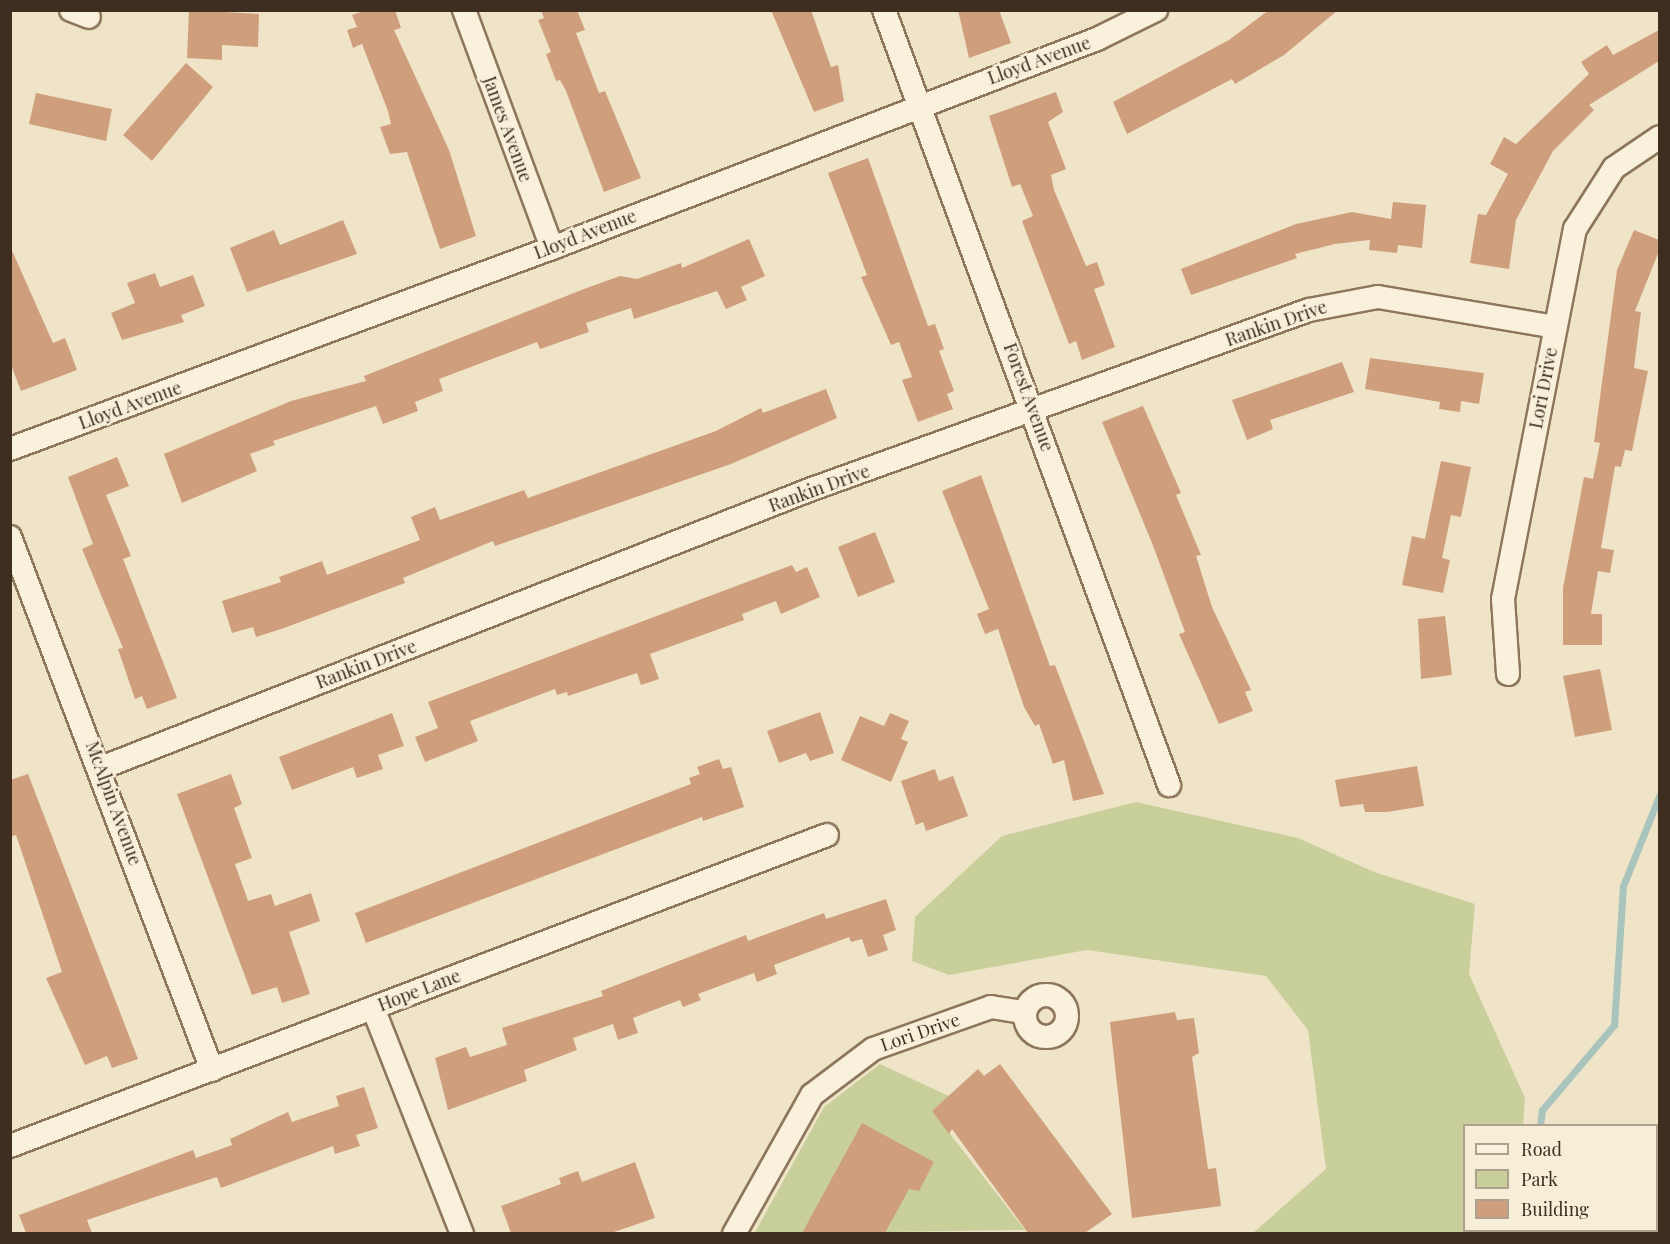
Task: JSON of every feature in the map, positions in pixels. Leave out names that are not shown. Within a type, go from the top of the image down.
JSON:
[{"type":"street","name":"James Avenue","points":[[464,10],[552,248]]},
{"type":"street","name":"Forest Avenue","points":[[884,10],[1034,412],[1169,785]]},
{"type":"street","name":"Lloyd Avenue","points":[[10,449],[552,248],[920,104],[1097,39],[1156,10]]},
{"type":"street","name":"Lori Drive","points":[[1508,674],[1503,599],[1554,327],[1575,229],[1585,206],[1614,168],[1659,137]]},
{"type":"street","name":"Rankin Drive","points":[[101,768],[812,489],[1034,412],[1339,301],[1378,297],[1554,327]]},
{"type":"street","name":"McAlpin Avenue","points":[[10,537],[101,768],[212,1070]]},
{"type":"street","name":"Hope Lane","points":[[10,1146],[827,835]]},
{"type":"street","name":"Lori Drive","points":[[734,1233],[812,1095],[864,1055],[991,1007],[1022,1012]]},
{"type":"street","points":[[373,1008],[462,1233]]},
{"type":"green space","points":[[1136,802],[1298,838],[1374,872],[1475,904],[1469,974],[1525,1098],[1523,1124],[1463,1124],[1463,1232],[1570,1233],[1253,1233],[1326,1169],[1308,1030],[1266,976],[1087,950],[949,975],[912,961],[915,917],[1002,836]]},
{"type":"green space","points":[[880,1064],[951,1097],[932,1111],[1025,1230],[754,1234],[824,1107]]},
{"type":"building","points":[[189,10],[259,14],[258,47],[222,45],[222,60],[187,58]]},
{"type":"building","points":[[366,10],[395,10],[401,28],[394,30],[449,150],[476,236],[440,249],[407,152],[390,154],[380,127],[391,124],[388,111],[362,44],[353,48],[347,30],[357,27],[352,15]]},
{"type":"building","points":[[541,10],[577,10],[585,30],[576,33],[599,93],[605,91],[641,178],[604,192],[566,91],[560,80],[556,81],[546,54],[551,52],[538,20],[544,18]]},
{"type":"building","points":[[771,10],[811,10],[831,67],[838,65],[844,101],[814,112]]},
{"type":"building","points":[[958,10],[999,10],[1011,43],[969,58]]},
{"type":"building","points":[[1269,10],[1338,10],[1284,55],[1235,84],[1232,79],[1127,134],[1113,102],[1229,40]]},
{"type":"building","points":[[1659,30],[1659,61],[1589,105],[1594,110],[1553,151],[1516,220],[1509,269],[1470,263],[1478,214],[1486,215],[1508,174],[1490,164],[1504,137],[1516,144],[1589,74],[1581,62],[1607,45],[1613,55]]},
{"type":"building","points":[[186,63],[213,87],[152,161],[123,135]]},
{"type":"building","points":[[1056,92],[1063,112],[1048,122],[1066,169],[1051,175],[1054,190],[1086,266],[1097,262],[1105,285],[1094,289],[1115,347],[1082,360],[1076,341],[1069,344],[1022,221],[1033,216],[1020,184],[1012,187],[989,116]]},
{"type":"building","points":[[36,93],[112,109],[106,141],[29,124]]},
{"type":"building","points":[[868,158],[928,326],[935,324],[944,349],[939,351],[954,391],[947,394],[953,409],[918,422],[902,380],[912,377],[899,342],[891,345],[861,277],[867,275],[828,173]]},
{"type":"building","points":[[1393,202],[1426,205],[1422,248],[1398,245],[1397,253],[1369,250],[1370,240],[1335,244],[1295,254],[1297,258],[1191,295],[1181,269],[1296,224],[1352,212],[1391,219]]},
{"type":"building","points":[[343,220],[357,254],[247,292],[230,248],[274,230],[280,245]]},
{"type":"building","points":[[1634,230],[1659,240],[1659,251],[1635,311],[1641,312],[1634,368],[1648,371],[1632,451],[1625,450],[1621,467],[1615,466],[1601,548],[1614,550],[1610,573],[1598,571],[1591,614],[1602,614],[1602,645],[1563,645],[1563,588],[1584,477],[1593,479],[1600,443],[1594,442],[1617,270]]},
{"type":"building","points":[[749,239],[765,276],[741,287],[747,300],[726,309],[717,291],[634,319],[631,308],[586,323],[589,332],[540,349],[537,342],[439,379],[443,391],[415,402],[418,411],[383,424],[376,406],[273,441],[275,445],[250,454],[257,471],[182,503],[164,454],[291,401],[366,381],[364,376],[584,289],[620,276],[637,279],[681,263],[682,268]]},
{"type":"building","points":[[10,246],[53,343],[65,338],[77,370],[21,391],[10,362]]},
{"type":"building","points":[[155,273],[160,287],[193,275],[205,306],[181,315],[184,322],[122,340],[111,313],[135,303],[127,283]]},
{"type":"building","points":[[1370,358],[1484,373],[1479,404],[1461,401],[1460,412],[1439,409],[1440,402],[1365,389]]},
{"type":"building","points":[[1342,362],[1354,392],[1270,420],[1273,429],[1247,440],[1232,400]]},
{"type":"building","points":[[826,389],[837,418],[731,464],[495,546],[493,541],[403,578],[405,583],[284,628],[256,637],[253,627],[232,633],[222,601],[281,582],[279,577],[322,561],[327,575],[420,540],[411,517],[435,507],[440,520],[524,490],[528,498],[716,431],[761,408],[763,413]]},
{"type":"building","points":[[1143,406],[1181,493],[1176,495],[1201,555],[1196,556],[1212,607],[1251,690],[1245,692],[1253,711],[1219,724],[1179,634],[1185,632],[1152,543],[1102,422]]},
{"type":"building","points":[[117,457],[129,486],[106,495],[131,556],[123,559],[177,698],[147,709],[142,696],[135,699],[118,649],[123,648],[82,549],[93,544],[68,477]]},
{"type":"building","points":[[1441,461],[1471,467],[1461,517],[1451,515],[1442,558],[1450,560],[1443,593],[1402,585],[1412,536],[1425,539]]},
{"type":"building","points":[[981,475],[1050,666],[1055,665],[1104,794],[1073,801],[1064,760],[1053,764],[1039,724],[1035,726],[1024,707],[998,629],[985,634],[977,614],[989,609],[942,491]]},
{"type":"building","points":[[875,532],[895,582],[858,597],[838,547]]},
{"type":"building","points":[[792,565],[796,572],[807,567],[820,597],[781,614],[776,601],[742,614],[744,620],[650,654],[659,679],[641,685],[637,673],[568,696],[567,692],[557,695],[555,689],[470,721],[478,741],[425,762],[415,737],[438,728],[428,702]]},
{"type":"building","points":[[1445,616],[1452,675],[1421,679],[1418,619]]},
{"type":"building","points":[[1600,669],[1612,730],[1575,737],[1563,676]]},
{"type":"building","points":[[820,712],[834,753],[810,761],[806,753],[779,763],[767,731]]},
{"type":"building","points":[[392,713],[404,746],[378,755],[383,769],[357,778],[353,767],[292,790],[279,757]]},
{"type":"building","points":[[890,713],[909,721],[901,739],[908,742],[891,782],[841,760],[860,716],[884,726]]},
{"type":"building","points":[[719,759],[723,769],[731,767],[744,807],[703,821],[702,817],[366,943],[355,913],[691,784],[689,778],[700,774],[697,767]]},
{"type":"building","points":[[1417,766],[1424,806],[1387,812],[1365,812],[1363,804],[1340,807],[1335,780]]},
{"type":"building","points":[[935,769],[939,781],[953,776],[968,816],[926,831],[923,822],[916,825],[901,781]]},
{"type":"building","points":[[28,774],[138,1059],[112,1068],[107,1056],[85,1065],[46,978],[62,972],[16,835],[10,837],[10,780]]},
{"type":"building","points":[[231,774],[242,804],[234,808],[252,858],[235,864],[248,901],[271,894],[275,906],[311,893],[320,921],[289,932],[310,994],[282,1003],[277,987],[252,995],[177,794]]},
{"type":"building","points":[[886,899],[896,930],[883,935],[888,950],[868,957],[862,939],[851,942],[849,937],[774,965],[777,974],[757,982],[754,973],[698,994],[701,1000],[683,1007],[680,1000],[633,1018],[638,1033],[618,1040],[613,1024],[573,1038],[577,1050],[524,1070],[527,1081],[448,1110],[435,1058],[466,1047],[470,1057],[507,1045],[502,1028],[603,996],[601,991],[746,935],[748,941],[824,913],[826,919]]},
{"type":"building","points":[[1175,1012],[1177,1020],[1194,1018],[1199,1053],[1192,1057],[1208,1169],[1216,1168],[1221,1206],[1132,1218],[1110,1022]]},
{"type":"building","points":[[1000,1064],[1112,1214],[1085,1233],[1028,1233],[952,1129],[949,1134],[932,1111],[978,1069],[984,1076]]},
{"type":"building","points":[[364,1087],[378,1128],[356,1135],[360,1146],[335,1154],[333,1146],[221,1188],[217,1177],[158,1196],[87,1220],[92,1233],[26,1233],[19,1215],[193,1150],[196,1158],[232,1145],[230,1139],[288,1112],[292,1122],[339,1106],[336,1096]]},
{"type":"building","points":[[862,1123],[934,1162],[919,1191],[909,1189],[885,1233],[802,1233]]},
{"type":"building","points":[[635,1162],[655,1218],[611,1233],[511,1233],[501,1206],[561,1184],[559,1178],[578,1171],[582,1182]]},
{"type":"waterway","points":[[1540,1124],[1542,1110],[1614,1025],[1623,886],[1660,794]]}]
